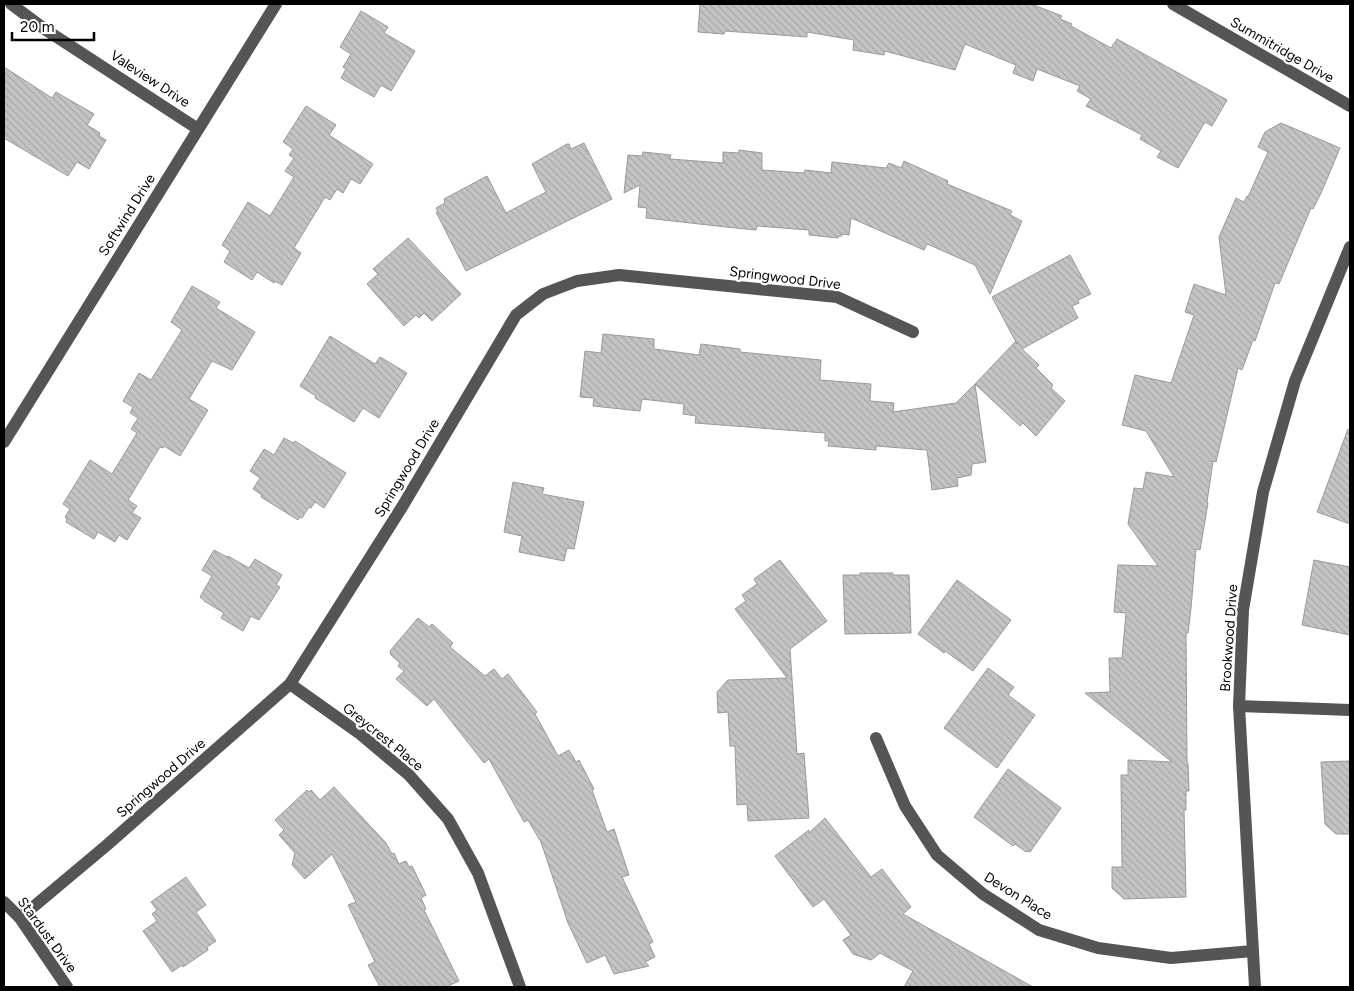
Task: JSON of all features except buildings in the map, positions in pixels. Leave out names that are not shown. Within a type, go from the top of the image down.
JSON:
[{"type":"street","name":"Valeview Drive","points":[[11,4],[46,30],[198,129]]},
{"type":"street","name":"Softwind Drive","points":[[4,442],[276,4]]},
{"type":"street","name":"Summitridge Drive","points":[[1173,4],[1350,106]]},
{"type":"street","name":"Brookwood Drive","points":[[1256,987],[1239,706],[1243,610],[1263,492],[1295,381],[1350,247]]},
{"type":"street","name":"Springwood Drive","points":[[20,918],[107,845],[290,684],[402,506],[516,315],[543,294],[577,281],[618,275],[837,297],[913,332]]},
{"type":"street","name":"Greycrest Place","points":[[290,684],[359,733],[409,775],[448,819],[478,873],[520,987]]},
{"type":"street","points":[[1239,706],[1350,710]]},
{"type":"street","name":"Devon Place","points":[[876,738],[905,806],[937,855],[983,894],[1039,930],[1098,948],[1171,958],[1253,951]]},
{"type":"street","name":"Stardust Drive","points":[[4,902],[20,918],[66,987]]}]
